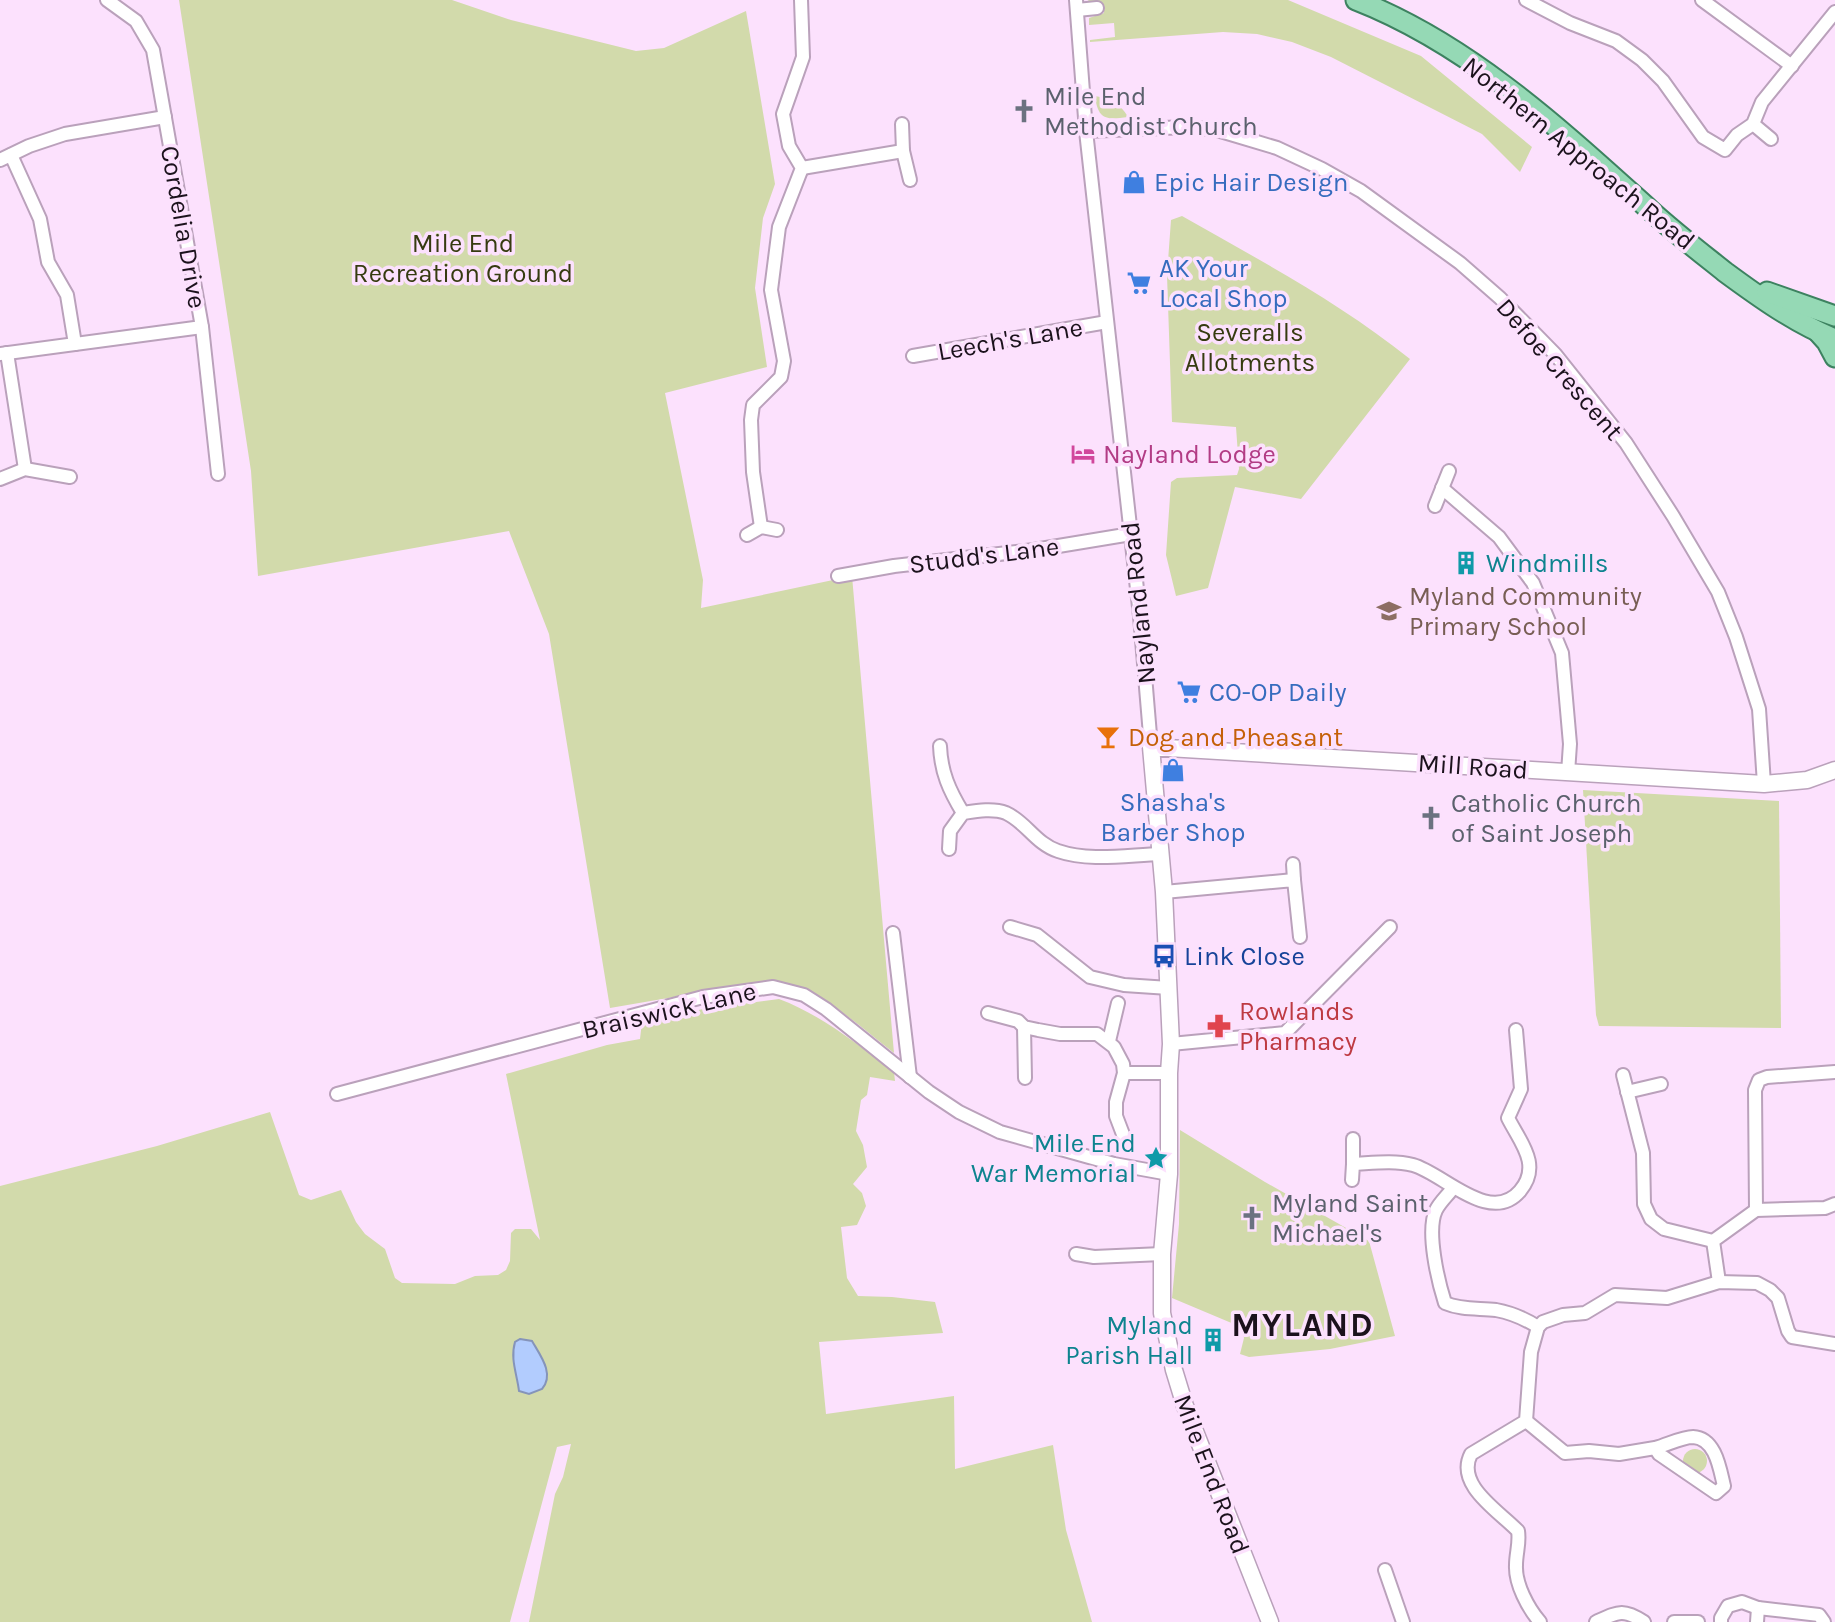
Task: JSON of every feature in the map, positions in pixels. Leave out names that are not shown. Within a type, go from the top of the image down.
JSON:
[{"type":"main road","name":"Northern Approach Road","points":[[1356,0],[1390,6],[1509,88],[1724,272],[1762,300],[1826,335],[1835,357]]},
{"type":"main road","name":"Northern Approach Road","points":[[1724,272],[1766,291],[1835,316]]},
{"type":"street","name":"Cordelia Drive","points":[[107,0],[130,15],[148,39],[156,62],[202,327],[218,474]]},
{"type":"street","points":[[801,0],[803,57],[783,114],[789,146],[802,168]]},
{"type":"street","points":[[1527,0],[1570,23],[1616,41],[1642,60],[1662,81],[1703,137],[1725,150],[1737,135],[1753,124],[1762,102],[1833,18]]},
{"type":"street","points":[[1703,0],[1792,66]]},
{"type":"street","name":"Nayland Road","points":[[1097,8],[1077,3],[1086,131],[1142,628],[1164,892],[1171,1044],[1169,1174],[1166,1197]]},
{"type":"street","points":[[75,344],[67,295],[48,262],[40,219],[5,157],[65,134],[165,117]]},
{"type":"street","points":[[902,124],[903,151],[910,180]]},
{"type":"street","points":[[1753,124],[1771,139]]},
{"type":"street","name":"Defoe Crescent","points":[[1086,131],[1188,127],[1217,130],[1277,148],[1361,191],[1460,263],[1500,298],[1555,355],[1626,443],[1718,592],[1736,637],[1759,709],[1764,784]]},
{"type":"street","points":[[802,168],[903,151]]},
{"type":"street","points":[[761,527],[752,472],[751,420],[753,405],[781,377],[784,361],[771,290],[779,227],[802,168]]},
{"type":"street","name":"Leech's Lane","points":[[913,356],[1107,322]]},
{"type":"street","points":[[25,469],[4,354],[202,327]]},
{"type":"street","points":[[0,479],[25,469],[70,477]]},
{"type":"street","points":[[1435,506],[1449,471]]},
{"type":"street","points":[[1442,488],[1499,537],[1534,583],[1562,653],[1570,744],[1568,773]]},
{"type":"street","points":[[747,535],[761,527],[777,530]]},
{"type":"street","name":"Studd's Lane","points":[[838,576],[894,566],[1034,550],[1130,534]]},
{"type":"street","points":[[940,746],[941,766],[948,788],[963,813]]},
{"type":"street","name":"Mill Road","points":[[1151,747],[1764,784],[1807,780],[1835,770]]},
{"type":"street","points":[[949,849],[950,831],[963,813],[986,810],[1006,813],[1040,843],[1085,858],[1161,854]]},
{"type":"street","points":[[1293,864],[1300,937]]},
{"type":"street","points":[[1164,892],[1294,880]]},
{"type":"street","points":[[1010,927],[1037,935],[1090,977],[1124,985],[1169,988]]},
{"type":"street","points":[[1171,1044],[1284,1032],[1390,927]]},
{"type":"street","points":[[893,933],[910,1077]]},
{"type":"street","name":"Braiswick Lane","points":[[337,1094],[703,997],[773,987],[804,995],[826,1009],[910,1077],[959,1112],[1000,1132],[1114,1164],[1169,1174]]},
{"type":"street","points":[[1109,1041],[1118,1003]]},
{"type":"street","points":[[988,1013],[1018,1021],[1024,1027],[1060,1034],[1097,1034],[1109,1041],[1123,1063],[1124,1073],[1116,1102],[1116,1116],[1124,1137]]},
{"type":"street","points":[[1024,1027],[1025,1077]]},
{"type":"street","points":[[1353,1164],[1398,1162],[1416,1166],[1441,1177],[1453,1188],[1475,1199],[1490,1203],[1502,1202],[1517,1195],[1527,1182],[1530,1165],[1527,1149],[1508,1118],[1521,1089],[1516,1030]]},
{"type":"street","points":[[1756,1210],[1755,1090],[1759,1080],[1767,1077],[1835,1072]]},
{"type":"street","points":[[1124,1073],[1169,1073]]},
{"type":"street","points":[[1623,1075],[1643,1153],[1644,1204],[1651,1219],[1664,1229],[1713,1241],[1756,1210],[1825,1208],[1835,1204]]},
{"type":"street","points":[[1627,1092],[1661,1084]]},
{"type":"street","points":[[1352,1180],[1353,1139]]},
{"type":"street","points":[[1453,1188],[1437,1208],[1432,1225],[1437,1269],[1446,1303],[1454,1307],[1497,1310],[1522,1317],[1538,1327]]},
{"type":"street","name":"Mile End Road","points":[[1166,1197],[1162,1313],[1174,1370],[1185,1406],[1269,1622]]},
{"type":"street","points":[[1713,1241],[1720,1282]]},
{"type":"street","points":[[1076,1254],[1094,1257],[1162,1254]]},
{"type":"street","points":[[1526,1421],[1531,1352],[1538,1327],[1543,1322],[1563,1315],[1585,1313],[1615,1295],[1667,1298],[1720,1282],[1757,1283],[1770,1290],[1777,1298],[1792,1337],[1835,1344]]},
{"type":"street","points":[[1526,1421],[1565,1452],[1619,1454],[1655,1448],[1689,1437],[1699,1438],[1716,1453],[1724,1486],[1716,1493],[1658,1454],[1655,1448]]},
{"type":"street","points":[[1526,1421],[1471,1454],[1467,1463],[1468,1475],[1475,1490],[1518,1531],[1516,1574],[1532,1612],[1540,1622]]},
{"type":"street","points":[[1385,1570],[1403,1622]]},
{"type":"street","points":[[1721,1622],[1728,1606],[1742,1602],[1758,1608],[1819,1615],[1824,1622]]},
{"type":"street","points":[[1757,1622],[1758,1608]]},
{"type":"street","points":[[1596,1622],[1615,1613],[1626,1612],[1644,1622]]},
{"type":"street","points":[[1674,1622],[1698,1622]]},
{"type":"green space","name":"Mile End Recreation Ground","points":[[179,0],[452,0],[511,20],[636,51],[664,48],[746,11],[775,184],[763,218],[755,288],[767,367],[665,393],[703,580],[701,608],[852,576],[894,1053],[822,999],[807,991],[772,980],[610,1008],[549,634],[509,531],[258,576],[251,471]]},
{"type":"green space","points":[[1088,0],[1288,0],[1421,56],[1532,147],[1520,172],[1482,134],[1331,57],[1292,42],[1257,34],[1223,32],[1090,42],[1115,37],[1114,23],[1089,25],[1089,18],[1104,13],[1104,5],[1090,3]]},
{"type":"green space","points":[[1095,96],[1114,102],[1128,117],[1104,117],[1098,110]]},
{"type":"green space","name":"Severalls Allotments","points":[[1182,216],[1356,319],[1410,359],[1301,499],[1235,487],[1208,588],[1176,596],[1166,555],[1171,482],[1177,478],[1237,475],[1239,469],[1236,427],[1172,422],[1167,275],[1171,220]]},
{"type":"green space","points":[[1583,790],[1779,801],[1781,1028],[1599,1026],[1596,1015]]},
{"type":"green space","points":[[779,999],[825,1022],[894,1072],[895,1081],[870,1077],[867,1095],[861,1100],[856,1131],[863,1145],[867,1167],[853,1184],[862,1193],[866,1206],[857,1225],[841,1227],[847,1278],[858,1296],[935,1302],[943,1333],[819,1342],[826,1414],[954,1396],[955,1469],[1053,1445],[1066,1530],[1092,1622],[529,1622],[555,1494],[563,1477],[571,1444],[557,1447],[510,1622],[0,1622],[0,1186],[157,1146],[270,1112],[299,1195],[311,1200],[341,1190],[356,1222],[365,1234],[385,1249],[395,1278],[402,1283],[455,1284],[475,1276],[498,1275],[506,1270],[510,1261],[511,1233],[515,1229],[531,1229],[540,1240],[506,1074],[607,1045],[640,1039],[642,1022],[708,1008]]},
{"type":"green space","points":[[1180,1130],[1369,1241],[1395,1336],[1330,1349],[1249,1357],[1240,1354],[1244,1338],[1241,1327],[1172,1298],[1179,1224]]},
{"type":"green space","points":[[1695,1449],[1706,1456],[1707,1461],[1700,1472],[1695,1473],[1684,1466],[1683,1461],[1690,1450]]},
{"type":"water","points":[[520,1339],[532,1341],[547,1371],[546,1383],[542,1389],[529,1394],[519,1391],[514,1366],[515,1342]]},
{"type":"place","name":"Mile End Methodist Church","points":[[1024,111]]},
{"type":"place","name":"Epic Hair Design","points":[[1134,182]]},
{"type":"place","name":"AK Your Local Shop","points":[[1139,283]]},
{"type":"place","name":"Nayland Lodge","points":[[1083,454]]},
{"type":"place","name":"Windmills","points":[[1466,563]]},
{"type":"place","name":"Myland Community Primary School","points":[[1389,611]]},
{"type":"place","name":"CO-OP Daily","points":[[1189,692]]},
{"type":"place","name":"Dog and Pheasant","points":[[1108,737]]},
{"type":"place","name":"Shasha's Barber Shop","points":[[1173,770]]},
{"type":"place","name":"Catholic Church of Saint Joseph","points":[[1431,818]]},
{"type":"place","name":"Link Close","points":[[1164,956]]},
{"type":"place","name":"Rowlands Pharmacy","points":[[1219,1026]]},
{"type":"place","name":"Mile End War Memorial","points":[[1156,1158]]},
{"type":"place","name":"Myland Saint Michael's","points":[[1252,1218]]},
{"type":"place","name":"Myland Parish Hall","points":[[1213,1340]]},
{"type":"district","name":"MYLAND","points":[[1303,1324]]}]
